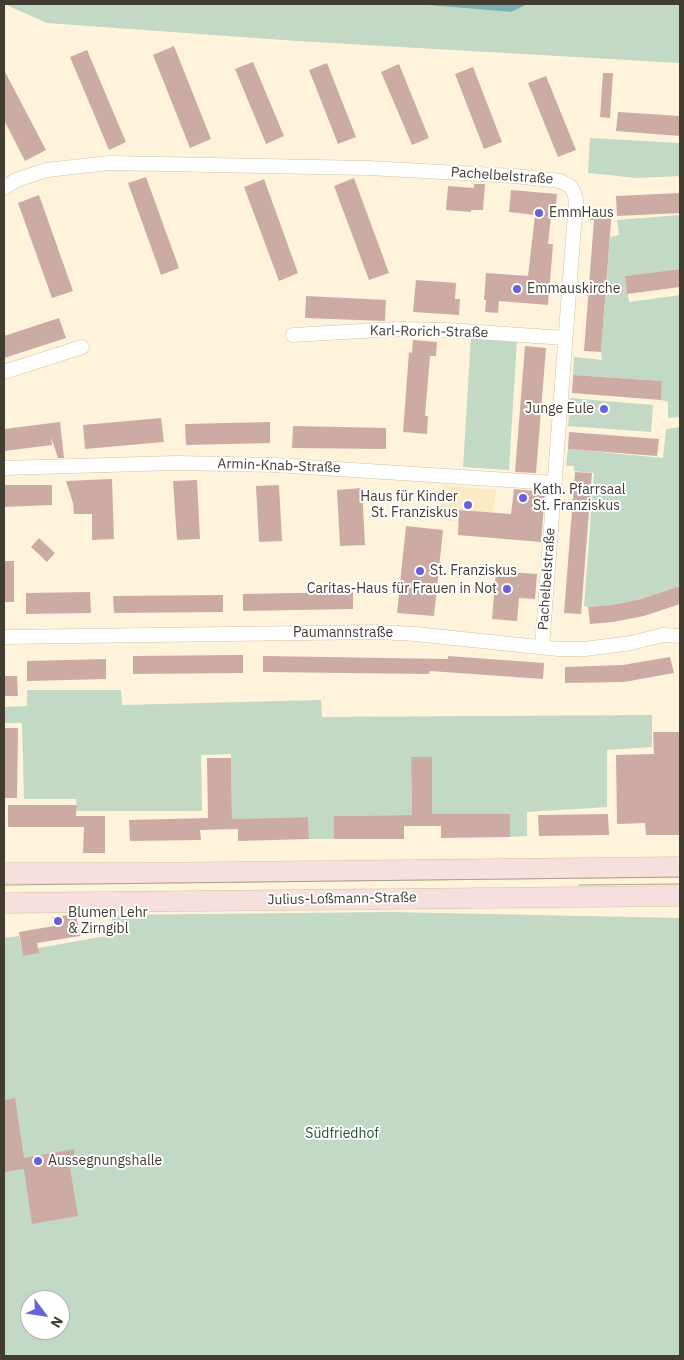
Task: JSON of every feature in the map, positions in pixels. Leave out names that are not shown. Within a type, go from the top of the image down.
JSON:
[{"type":"main road","name":"Julius-Loßmann-Straße","points":[[4,873],[680,867]]},
{"type":"main road","name":"Julius-Loßmann-Straße","points":[[4,903],[680,896]]},
{"type":"street","name":"Pachelbelstraße","points":[[4,188],[16,180],[46,170],[117,163],[368,168],[560,180],[570,186],[576,200],[542,647]]},
{"type":"street","name":"Karl-Rorich-Straße","points":[[293,335],[397,329],[448,330],[565,338]]},
{"type":"street","points":[[4,372],[82,347]]},
{"type":"street","name":"Armin-Knab-Straße","points":[[4,468],[176,463],[276,465],[554,483]]},
{"type":"street","name":"Paumannstraße","points":[[4,637],[379,632],[542,647],[585,648],[631,643],[663,635],[680,636]]},
{"type":"shaded area","name":"Haus für Kinder St. Franziskus","points":[[443,485],[496,490],[491,537],[457,535],[458,522],[440,520]]},
{"type":"green space","points":[[4,4],[416,4],[511,12],[525,4],[680,4],[680,63],[297,41],[47,23]]},
{"type":"green space","points":[[590,138],[680,143],[680,176],[637,178],[588,173]]},
{"type":"green space","points":[[680,215],[680,269],[625,276],[629,302],[680,295],[680,417],[668,418],[668,402],[661,400],[662,381],[573,375],[574,357],[602,360],[601,352],[610,237],[619,235],[617,220]]},
{"type":"green space","points":[[471,336],[517,339],[509,470],[463,467]]},
{"type":"green space","points":[[570,398],[653,405],[651,432],[568,426]]},
{"type":"green space","points":[[680,427],[680,586],[641,599],[612,605],[584,606],[594,473],[574,471],[574,466],[566,466],[568,449],[663,458],[666,429]]},
{"type":"green space","points":[[27,690],[121,690],[122,705],[321,700],[322,717],[652,715],[652,747],[607,750],[607,807],[527,812],[527,836],[510,837],[510,814],[432,814],[432,757],[411,758],[412,815],[334,816],[334,839],[309,839],[308,817],[232,819],[231,754],[201,755],[202,811],[77,811],[76,799],[24,799],[22,723],[4,723],[4,707],[27,706]]},
{"type":"green space","name":"Südfriedhof","points":[[390,912],[680,918],[680,1356],[4,1356],[4,938],[19,936],[22,951],[111,935],[112,915]]},
{"type":"water","points":[[416,4],[525,4],[511,12]]},
{"type":"building","points":[[174,46],[211,139],[190,148],[153,55]]},
{"type":"building","points":[[87,50],[126,142],[109,150],[70,57]]},
{"type":"building","points":[[253,62],[284,136],[266,144],[235,69]]},
{"type":"building","points":[[327,63],[356,137],[338,144],[309,70]]},
{"type":"building","points":[[399,64],[429,138],[412,145],[381,72]]},
{"type":"building","points":[[473,67],[502,142],[484,149],[455,74]]},
{"type":"building","points":[[4,70],[46,150],[25,161],[4,120]]},
{"type":"building","points":[[603,73],[613,73],[610,118],[600,117]]},
{"type":"building","points":[[546,76],[576,150],[558,157],[528,83]]},
{"type":"building","points":[[618,112],[680,116],[680,136],[616,131]]},
{"type":"building","points":[[146,177],[179,268],[161,275],[128,183]]},
{"type":"building","points":[[354,178],[389,273],[369,280],[334,186]]},
{"type":"building","points":[[264,179],[298,273],[279,281],[244,187]]},
{"type":"building","points":[[474,184],[485,184],[483,210],[471,210],[471,212],[446,210],[448,186],[474,188]]},
{"type":"building","points":[[511,190],[557,194],[555,216],[551,216],[548,244],[553,244],[548,305],[499,301],[498,313],[485,312],[486,273],[528,276],[535,215],[509,212]]},
{"type":"building","points":[[680,193],[680,213],[617,216],[616,196]]},
{"type":"building","points":[[39,195],[73,291],[52,298],[18,203]]},
{"type":"building","points":[[612,208],[601,352],[584,351],[594,220],[590,220],[589,209]]},
{"type":"building","points":[[680,269],[680,287],[627,294],[625,276]]},
{"type":"building","points":[[416,280],[456,283],[455,299],[460,299],[459,315],[413,312]]},
{"type":"building","points":[[306,296],[386,300],[385,321],[305,318]]},
{"type":"building","points":[[59,318],[66,338],[4,358],[4,336]]},
{"type":"building","points":[[413,340],[437,342],[436,356],[430,356],[425,416],[428,416],[427,434],[403,432],[409,352],[412,353]]},
{"type":"building","points":[[525,346],[546,348],[536,473],[515,472]]},
{"type":"building","points":[[573,375],[662,381],[661,400],[572,393]]},
{"type":"building","points":[[161,418],[164,442],[85,449],[83,425]]},
{"type":"building","points":[[60,422],[64,458],[58,458],[51,437],[52,445],[4,451],[4,429]]},
{"type":"building","points":[[270,422],[270,443],[186,445],[185,424]]},
{"type":"building","points":[[293,426],[386,428],[386,449],[292,448]]},
{"type":"building","points":[[569,432],[659,439],[657,456],[568,449]]},
{"type":"building","points":[[575,472],[592,473],[581,614],[564,613]]},
{"type":"building","points":[[112,479],[114,539],[92,540],[92,514],[74,514],[73,503],[66,481]]},
{"type":"building","points":[[197,480],[200,539],[177,540],[173,481]]},
{"type":"building","points":[[4,485],[52,485],[52,505],[4,507]]},
{"type":"building","points":[[279,485],[282,541],[259,542],[256,486]]},
{"type":"building","points":[[362,488],[365,545],[340,546],[337,490]]},
{"type":"building","points":[[514,489],[545,493],[541,542],[458,535],[459,510],[511,514]]},
{"type":"building","name":"St. Franziskus","points":[[406,526],[443,530],[434,616],[397,613]]},
{"type":"building","points":[[39,538],[55,553],[47,562],[31,547]]},
{"type":"building","points":[[4,561],[14,561],[14,602],[4,602]]},
{"type":"building","name":"Caritas-Haus für Frauen in Not","points":[[496,571],[537,574],[535,599],[519,598],[517,621],[492,619]]},
{"type":"building","points":[[680,586],[680,604],[644,616],[590,624],[588,607],[612,605],[641,599]]},
{"type":"building","points":[[90,592],[91,613],[26,614],[26,593]]},
{"type":"building","points":[[353,592],[353,609],[243,611],[243,594]]},
{"type":"building","points":[[223,595],[223,612],[114,613],[113,596]]},
{"type":"building","points":[[243,655],[243,673],[133,674],[133,656]]},
{"type":"building","points":[[263,656],[448,659],[448,656],[544,663],[543,679],[430,671],[429,674],[263,672]]},
{"type":"building","points":[[670,657],[674,673],[624,682],[565,683],[565,667],[623,665]]},
{"type":"building","points":[[106,659],[106,679],[27,681],[27,661]]},
{"type":"building","points":[[4,676],[17,676],[18,696],[4,696]]},
{"type":"building","points":[[4,728],[18,728],[17,798],[4,798]]},
{"type":"building","points":[[653,732],[680,732],[680,835],[646,835],[645,823],[617,824],[616,755],[654,754]]},
{"type":"building","points":[[411,757],[432,757],[432,814],[510,814],[510,837],[441,838],[441,826],[404,826],[404,839],[334,839],[334,816],[412,815]]},
{"type":"building","points":[[207,758],[231,758],[232,819],[308,817],[309,839],[238,841],[238,829],[200,830],[201,840],[130,841],[129,820],[208,818]]},
{"type":"building","points":[[8,805],[77,805],[76,816],[105,816],[105,853],[83,853],[84,827],[8,827]]},
{"type":"building","points":[[608,814],[609,835],[539,836],[538,815]]},
{"type":"building","points":[[76,914],[80,936],[37,943],[39,953],[23,956],[19,932],[54,926],[52,917]]},
{"type":"building","name":"Aussegnungshalle","points":[[15,1098],[24,1158],[74,1149],[75,1161],[69,1162],[78,1216],[32,1224],[24,1169],[4,1172],[4,1100]]},
{"type":"tram line","points":[[4,885],[680,877]]},
{"type":"tram line","points":[[579,885],[680,884]]},
{"type":"place","name":"EmmHaus","points":[[539,213]]},
{"type":"place","name":"Emmauskirche","points":[[517,289]]},
{"type":"place","name":"Junge Eule","points":[[604,409]]},
{"type":"place","name":"Kath. Pfarrsaal St. Franziskus","points":[[523,498]]},
{"type":"place","name":"Haus für Kinder St. Franziskus","points":[[468,505]]},
{"type":"place","name":"St. Franziskus","points":[[420,571]]},
{"type":"place","name":"Caritas-Haus für Frauen in Not","points":[[507,589]]},
{"type":"place","name":"Blumen Lehr & Zirngibl","points":[[58,921]]},
{"type":"place","name":"Aussegnungshalle","points":[[38,1161]]}]
